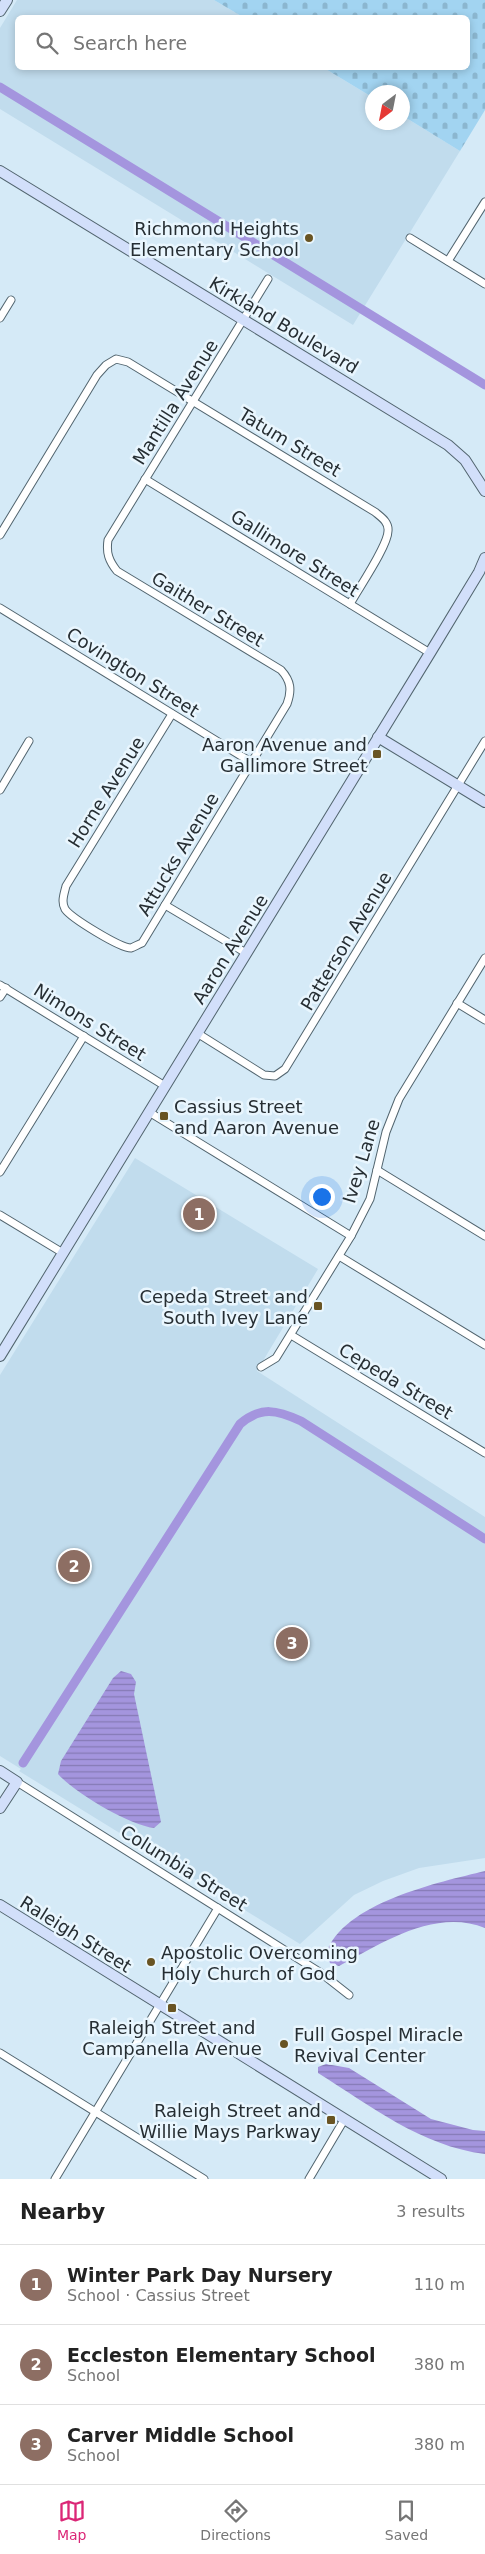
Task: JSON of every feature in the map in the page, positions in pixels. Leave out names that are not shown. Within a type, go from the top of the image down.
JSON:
[{"type":"street","points":[[0,11],[7,0]]},
{"type":"street","name":"Kirkland Boulevard","points":[[0,171],[448,445],[465,460],[485,491]]},
{"type":"street","points":[[448,261],[485,202]]},
{"type":"street","points":[[410,238],[485,284]]},
{"type":"street","name":"Mantilla Avenue","points":[[108,540],[268,279]]},
{"type":"street","points":[[0,318],[11,300]]},
{"type":"street","name":"Tatum Street","points":[[0,535],[97,375],[106,364],[116,359],[128,362],[194,401],[375,512],[386,522],[388,530],[384,544],[350,604]]},
{"type":"street","name":"Gallimore Street","points":[[145,478],[430,653]]},
{"type":"street","name":"Gaither Street","points":[[108,540],[106,550],[110,562],[118,571],[282,670],[289,678],[291,692],[287,704]]},
{"type":"street","name":"Aaron Avenue","points":[[0,1354],[430,653],[479,572],[485,558]]},
{"type":"street","name":"Covington Street","points":[[0,608],[251,762]]},
{"type":"street","name":"Attucks Avenue","points":[[142,943],[287,704]]},
{"type":"street","name":"Horne Avenue","points":[[142,943],[130,948],[118,944],[71,916],[65,908],[63,897],[66,886],[172,714]]},
{"type":"street","points":[[378,737],[485,802]]},
{"type":"street","points":[[0,790],[29,741]]},
{"type":"street","name":"Patterson Avenue","points":[[197,1033],[264,1075],[274,1076],[285,1069],[485,741]]},
{"type":"street","points":[[165,905],[246,954]]},
{"type":"street","name":"Ivey Lane","points":[[261,1367],[276,1358],[351,1236],[370,1198],[386,1132],[399,1099],[485,958]]},
{"type":"street","points":[[0,997],[3,986]]},
{"type":"street","name":"Nimons Street","points":[[3,986],[165,1086]]},
{"type":"street","points":[[457,1003],[485,1020]]},
{"type":"street","points":[[0,1172],[84,1036]]},
{"type":"street","points":[[149,1112],[351,1236]]},
{"type":"street","points":[[377,1170],[485,1236]]},
{"type":"street","points":[[0,1215],[63,1253]]},
{"type":"street","points":[[339,1256],[485,1345]]},
{"type":"street","name":"Cepeda Street","points":[[291,1334],[485,1453]]},
{"type":"street","name":"Columbia Street","points":[[1,1775],[16,1782],[321,1973],[349,1995]]},
{"type":"street","points":[[0,1808],[16,1782]]},
{"type":"street","name":"Raleigh Street","points":[[0,1905],[441,2179]]},
{"type":"street","points":[[55,2179],[218,1908]]},
{"type":"street","points":[[0,2053],[204,2179]]},
{"type":"street","points":[[309,2179],[344,2120]]},
{"type":"shaded area","name":"Richmond Heights Elementary School","points":[[17,0],[214,0],[240,15],[15,15],[15,70],[327,70],[365,93],[365,130],[410,130],[410,120],[460,151],[353,325],[0,109],[0,28]]},
{"type":"shaded area","points":[[135,1158],[318,1269],[257,1371],[485,1517],[485,1858],[419,1868],[383,1881],[354,1895],[300,1944],[19,1771],[21,1769],[0,1756],[0,1375]]},
{"type":"shaded area","points":[[121,1671],[131,1674],[136,1682],[134,1694],[161,1822],[154,1828],[143,1826],[117,1815],[89,1799],[58,1774],[61,1761],[113,1678]]},
{"type":"shaded area","points":[[485,1871],[485,1928],[466,1923],[447,1922],[428,1925],[391,1939],[339,1966],[330,1963],[326,1954],[336,1936],[351,1921],[371,1908],[443,1881]]},
{"type":"shaded area","points":[[326,2064],[349,2068],[431,2119],[473,2130],[485,2131],[485,2154],[439,2143],[397,2123],[318,2073],[318,2067]]},
{"type":"green space","points":[[214,0],[485,0],[485,110],[460,151],[410,120],[410,85],[365,85],[365,93],[327,70],[470,70],[470,15],[240,15]]},
{"type":"waterway","points":[[0,87],[485,385]]},
{"type":"waterway","points":[[23,1763],[240,1424],[255,1414],[277,1412],[301,1421],[485,1539]]},
{"type":"place","name":"Richmond Heights Elementary School","points":[[309,238]]},
{"type":"place","name":"Aaron Avenue and Gallimore Street","points":[[377,754]]},
{"type":"place","name":"Cassius Street and Aaron Avenue","points":[[164,1116]]},
{"type":"place","name":"Winter Park Day Nursery","points":[[199,1214]]},
{"type":"place","name":"Cepeda Street and South Ivey Lane","points":[[318,1306]]},
{"type":"place","name":"Eccleston Elementary School","points":[[74,1566]]},
{"type":"place","name":"Carver Middle School","points":[[292,1643]]},
{"type":"place","name":"Apostolic Overcoming Holy Church of God","points":[[151,1962]]},
{"type":"place","name":"Raleigh Street and Campanella Avenue","points":[[172,2008]]},
{"type":"place","name":"Full Gospel Miracle Revival Center","points":[[284,2044]]},
{"type":"place","name":"Raleigh Street and Willie Mays Parkway","points":[[331,2120]]}]
